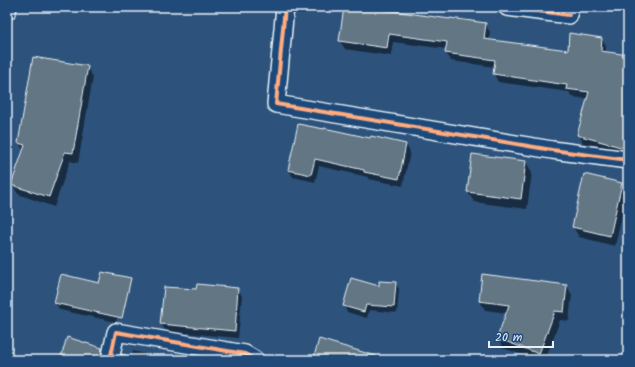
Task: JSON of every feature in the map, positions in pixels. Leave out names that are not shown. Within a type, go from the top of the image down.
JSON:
[{"type":"street","points":[[285,7],[276,104],[552,150],[628,160]]},
{"type":"street","points":[[507,7],[569,15]]},
{"type":"street","points":[[110,360],[116,332],[245,354],[255,360]]},
{"type":"building","points":[[344,7],[364,7],[486,23],[484,39],[568,50],[569,33],[602,38],[601,51],[628,55],[628,149],[577,135],[589,92],[566,89],[567,85],[493,74],[495,60],[445,53],[447,42],[389,34],[387,48],[339,41]]},
{"type":"building","points":[[33,57],[88,66],[73,153],[65,152],[49,197],[11,185],[25,145],[18,143]]},
{"type":"building","points":[[298,124],[370,138],[371,136],[406,144],[399,179],[364,172],[364,170],[315,159],[311,175],[288,170]]},
{"type":"building","points":[[472,154],[526,161],[521,199],[467,192]]},
{"type":"building","points":[[584,174],[622,183],[610,236],[572,227]]},
{"type":"building","points":[[102,272],[131,278],[122,318],[54,303],[61,274],[99,283]]},
{"type":"building","points":[[482,274],[567,285],[564,312],[555,311],[539,354],[497,338],[509,305],[479,301]]},
{"type":"building","points":[[351,278],[379,286],[379,281],[396,282],[394,307],[366,305],[364,312],[343,306]]},
{"type":"building","points":[[197,284],[238,288],[235,331],[160,324],[164,287],[196,289]]},
{"type":"building","points":[[67,337],[102,348],[100,360],[60,360]]},
{"type":"building","points":[[319,339],[376,356],[375,360],[313,360]]},
{"type":"building","points":[[122,354],[128,356],[127,360],[120,360]]},
{"type":"cycle path","points":[[285,7],[276,104],[552,150],[628,160]]},
{"type":"cycle path","points":[[507,7],[569,15]]},
{"type":"cycle path","points":[[110,360],[116,332],[245,354],[255,360]]}]
